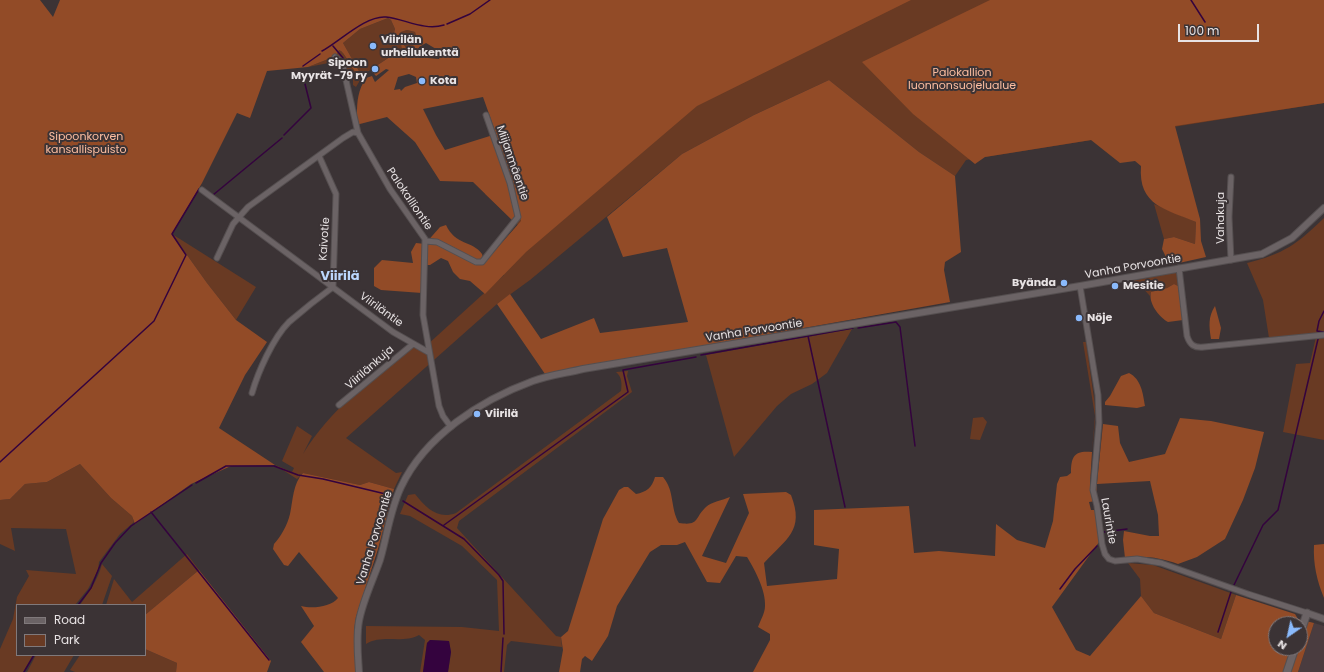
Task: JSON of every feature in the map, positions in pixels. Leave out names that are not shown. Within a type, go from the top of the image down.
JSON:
[{"type":"main road","points":[[1287,672],[1292,656]]},
{"type":"street","name":"Palokalliontie","points":[[335,57],[340,61],[343,67],[358,133],[390,190],[425,241],[422,311],[428,352]]},
{"type":"street","name":"Miijanmäentie","points":[[425,241],[437,242],[476,262],[482,262],[518,217],[510,183],[486,115]]},
{"type":"street","points":[[218,258],[229,232],[238,217],[248,207],[353,132],[358,133]]},
{"type":"street","name":"Kaivotie","points":[[319,156],[336,194],[333,287]]},
{"type":"street","name":"Vahakuja","points":[[1231,177],[1229,217],[1231,260]]},
{"type":"street","name":"Viiriläntie","points":[[202,190],[393,332],[428,352]]},
{"type":"street","name":"Vanha Porvoontie","points":[[359,672],[357,649],[360,620],[379,562],[394,504],[409,473],[429,448],[451,427],[502,394],[534,380],[633,360],[1080,286],[1262,254],[1281,245],[1302,231],[1324,208]]},
{"type":"street","points":[[1179,268],[1187,336],[1190,344],[1194,347],[1324,335]]},
{"type":"street","name":"Laurintie","points":[[1080,286],[1099,406],[1098,441],[1093,490],[1105,554],[1109,559],[1115,561],[1137,559],[1162,563],[1248,594],[1324,619]]},
{"type":"street","points":[[252,393],[255,381],[280,333],[289,323],[333,287]]},
{"type":"street","name":"Viirilänkuja","points":[[339,405],[413,344]]},
{"type":"street","points":[[428,352],[439,406],[443,416],[451,427]]},
{"type":"shaded area","points":[[1314,623],[1324,626],[1324,672],[1298,672],[1303,656],[1308,656],[1308,641]]},
{"type":"shaded area","points":[[430,640],[449,641],[451,652],[448,672],[423,672],[427,643]]},
{"type":"green space","name":"Sipoonkorven kansallispuisto","points":[[0,0],[40,0],[53,17],[60,0],[911,0],[697,106],[526,252],[485,294],[470,281],[460,279],[453,272],[448,261],[441,258],[430,265],[423,265],[422,293],[381,290],[374,286],[374,268],[382,260],[413,263],[411,252],[416,243],[425,244],[440,227],[446,225],[450,232],[459,240],[478,250],[482,254],[484,263],[521,221],[514,184],[483,97],[423,109],[445,150],[493,135],[518,212],[515,223],[473,182],[440,181],[415,142],[387,117],[356,125],[354,115],[357,114],[358,96],[363,82],[366,78],[372,76],[375,82],[389,70],[386,69],[376,76],[371,70],[369,70],[402,49],[401,44],[394,33],[395,29],[391,20],[388,18],[360,29],[343,43],[359,71],[365,72],[357,74],[344,54],[339,50],[336,56],[308,67],[267,71],[250,118],[237,113],[202,183],[172,234],[236,320],[267,342],[245,375],[219,428],[275,465],[231,466],[191,484],[135,524],[132,516],[111,498],[80,464],[47,482],[25,484],[10,499],[0,500]],"holes":[[[407,30],[415,32],[417,39],[413,46],[406,48],[398,36],[401,32]],[[426,43],[441,52],[439,59],[428,58],[418,52],[419,47]],[[409,74],[416,77],[417,83],[405,87],[401,91],[400,89],[394,90],[398,77]]]},
{"type":"green space","name":"Palokallion luonnonsuojelualue","points":[[605,0],[1324,0],[1324,103],[966,160],[955,176],[919,152],[829,80],[754,115],[682,154],[530,280],[497,304],[346,438],[396,473],[402,472],[394,489],[369,482],[360,485],[303,473],[297,479],[275,465],[292,472],[294,468],[282,461],[297,426],[312,436],[303,454],[326,422],[354,394],[413,344],[428,352],[427,345],[504,275],[484,264],[518,225],[485,194],[560,144]]},
{"type":"green space","points":[[990,0],[1324,0],[1324,103],[1175,126],[1200,219],[1201,241],[1206,257],[1170,265],[1162,249],[1164,239],[1174,237],[1195,244],[1196,222],[1165,209],[1149,198],[1144,190],[1141,179],[1141,166],[1135,161],[1120,163],[1091,140],[985,157],[975,164],[913,114],[862,62]]},
{"type":"green space","name":"Viirilän urheilukenttä","points":[[388,18],[391,20],[395,29],[394,33],[402,44],[402,49],[367,72],[359,71],[343,43],[360,29]]},
{"type":"green space","points":[[407,30],[415,32],[417,39],[413,46],[406,48],[398,36],[401,32]]},
{"type":"green space","points":[[339,50],[344,54],[357,74],[365,72],[356,87],[353,85],[353,76],[349,77],[348,86],[339,61],[308,67],[336,56]]},
{"type":"green space","points":[[829,80],[919,152],[955,176],[961,252],[945,262],[944,270],[950,302],[545,374],[497,304],[510,294],[541,339],[594,318],[600,333],[688,322],[667,248],[623,257],[607,217],[682,154],[754,115]]},
{"type":"green space","points":[[1154,204],[1196,222],[1195,244],[1174,237],[1164,239]]},
{"type":"green space","points":[[1324,218],[1324,333],[1269,338],[1263,300],[1247,263],[1281,252],[1306,235]]},
{"type":"green space","points":[[172,234],[256,287],[236,320],[207,283]]},
{"type":"green space","points":[[1173,272],[1178,274],[1178,286],[1174,284],[1167,288],[1151,292],[1150,296],[1139,284],[1132,281]]},
{"type":"green space","points":[[1174,284],[1178,286],[1183,320],[1168,322],[1161,317],[1155,309],[1150,296],[1151,292],[1167,288]]},
{"type":"green space","points":[[1215,306],[1221,328],[1219,339],[1211,339],[1210,322],[1211,314]]},
{"type":"green space","points":[[852,329],[827,373],[812,384],[791,394],[777,406],[734,457],[706,355]]},
{"type":"green space","points":[[1324,336],[1324,440],[1283,432],[1296,364],[1310,363],[1316,337]]},
{"type":"green space","points":[[1083,342],[1086,342],[1096,412],[1092,452],[1095,416]]},
{"type":"green space","points":[[628,371],[627,376],[632,392],[459,521],[457,528],[556,636],[561,637],[562,647],[511,641],[507,645],[504,672],[448,672],[451,652],[449,641],[430,640],[427,643],[423,672],[420,672],[425,640],[419,635],[406,639],[372,641],[366,644],[366,626],[462,627],[499,631],[497,580],[462,546],[410,516],[400,514],[408,495],[415,494],[428,508],[438,514],[450,515],[456,513],[621,391],[621,381],[616,372]]},
{"type":"green space","points":[[1129,373],[1139,383],[1145,406],[1137,408],[1105,405],[1105,402],[1121,376]]},
{"type":"green space","points":[[983,417],[987,422],[980,440],[970,439],[973,418]]},
{"type":"green space","points":[[1180,418],[1211,421],[1264,432],[1255,468],[1243,500],[1225,539],[1197,557],[1178,564],[1152,558],[1125,558],[1123,540],[1124,531],[1150,536],[1159,536],[1158,515],[1150,481],[1097,484],[1096,501],[1089,502],[1091,510],[1098,510],[1102,538],[1052,607],[1076,650],[1090,656],[1141,596],[1154,613],[1221,639],[1236,595],[1295,614],[1296,616],[1268,616],[1268,656],[1303,656],[1298,672],[753,672],[770,640],[770,634],[758,627],[764,611],[765,600],[762,587],[753,568],[747,557],[736,556],[720,583],[707,582],[685,542],[677,545],[661,545],[650,552],[617,606],[608,636],[592,661],[585,656],[582,659],[580,672],[559,672],[563,650],[561,637],[568,631],[603,519],[619,490],[624,487],[628,487],[636,494],[640,493],[646,491],[650,487],[655,477],[663,477],[667,482],[671,494],[676,517],[679,523],[686,524],[694,522],[708,505],[730,497],[702,556],[726,563],[749,513],[743,494],[786,492],[791,495],[795,507],[796,517],[794,526],[791,534],[764,563],[767,586],[837,579],[839,549],[814,545],[814,510],[909,506],[914,553],[939,551],[995,556],[996,524],[1017,540],[1045,548],[1053,521],[1057,484],[1060,477],[1067,476],[1071,473],[1073,459],[1077,454],[1081,452],[1092,452],[1090,484],[1097,483],[1103,424],[1118,426],[1120,443],[1129,462],[1165,454]]},
{"type":"green space","points":[[80,464],[111,498],[132,516],[134,522],[120,534],[99,562],[98,570],[88,589],[76,604],[16,604],[16,656],[32,656],[23,672],[0,672],[0,649],[13,619],[17,597],[29,576],[26,570],[76,574],[66,529],[11,528],[15,551],[0,544],[0,500],[10,499],[25,484],[47,482]]},
{"type":"green space","points":[[303,473],[360,485],[369,482],[394,489],[378,549],[356,617],[354,631],[356,672],[324,672],[301,642],[314,626],[301,606],[310,607],[326,605],[338,598],[299,552],[288,566],[284,565],[273,549],[274,544],[287,523],[295,487]]},
{"type":"green space","points":[[1324,544],[1324,598],[1316,572],[1314,545]]},
{"type":"green space","points":[[187,554],[199,570],[146,614],[146,604],[106,604],[114,579],[132,602]]},
{"type":"green space","points":[[1128,563],[1153,565],[1236,595],[1221,639],[1154,613],[1141,596],[1140,579]]},
{"type":"green space","points":[[102,564],[112,576],[102,604],[81,604],[96,581]]},
{"type":"green space","points":[[199,570],[271,661],[267,672],[176,672],[177,663],[146,649],[146,614]]},
{"type":"green space","points":[[1308,622],[1314,623],[1308,641]]},
{"type":"green space","points":[[146,649],[177,663],[176,672],[75,672],[70,670],[79,656],[146,656]]},
{"type":"green space","points":[[35,656],[73,656],[64,672],[27,672]]},
{"type":"waterway","points":[[447,24],[470,14],[490,0]]},
{"type":"waterway","points":[[1191,0],[1205,22]]},
{"type":"waterway","points":[[322,51],[361,25],[378,18],[393,18],[429,27],[444,25]]},
{"type":"waterway","points":[[333,46],[343,58],[344,64]]},
{"type":"waterway","points":[[303,66],[320,54]]},
{"type":"waterway","points":[[284,135],[311,108],[302,72]]},
{"type":"waterway","points":[[213,195],[282,138]]},
{"type":"waterway","points":[[0,462],[154,321],[186,255],[172,234],[199,189],[201,190]]},
{"type":"waterway","points":[[1324,311],[1319,321],[1317,331],[1324,332]]},
{"type":"waterway","points":[[858,328],[896,322],[900,327],[915,446]]},
{"type":"waterway","points":[[701,355],[853,328]]},
{"type":"waterway","points":[[808,336],[845,507]]},
{"type":"waterway","points":[[1234,585],[1263,525],[1278,510],[1318,339]]},
{"type":"waterway","points":[[444,525],[628,392],[623,370],[696,357]]},
{"type":"waterway","points":[[196,483],[226,466],[274,466],[298,475],[323,479],[394,496]]},
{"type":"waterway","points":[[79,604],[91,588],[101,563],[115,543],[131,526],[192,485]]},
{"type":"waterway","points":[[403,501],[464,539],[499,575],[503,581],[504,634]]},
{"type":"waterway","points":[[151,512],[269,660]]},
{"type":"waterway","points":[[1104,532],[1127,529]]},
{"type":"waterway","points":[[1060,589],[1075,569],[1097,546]]},
{"type":"waterway","points":[[1218,632],[1231,592]]},
{"type":"waterway","points":[[501,672],[503,638]]},
{"type":"waterway","points":[[24,672],[33,656]]},
{"type":"place","name":"Viirilän urheilukenttä","points":[[373,46]]},
{"type":"place","name":"Sipoon Myyrät -79 ry","points":[[375,69]]},
{"type":"place","name":"Kota","points":[[422,81]]},
{"type":"place","name":"Byända","points":[[1064,283]]},
{"type":"place","name":"Mesitie","points":[[1115,286]]},
{"type":"place","name":"Nöje","points":[[1079,318]]},
{"type":"place","name":"Viirilä","points":[[477,414]]},
{"type":"district","name":"Viirilä","points":[[340,277]]}]
